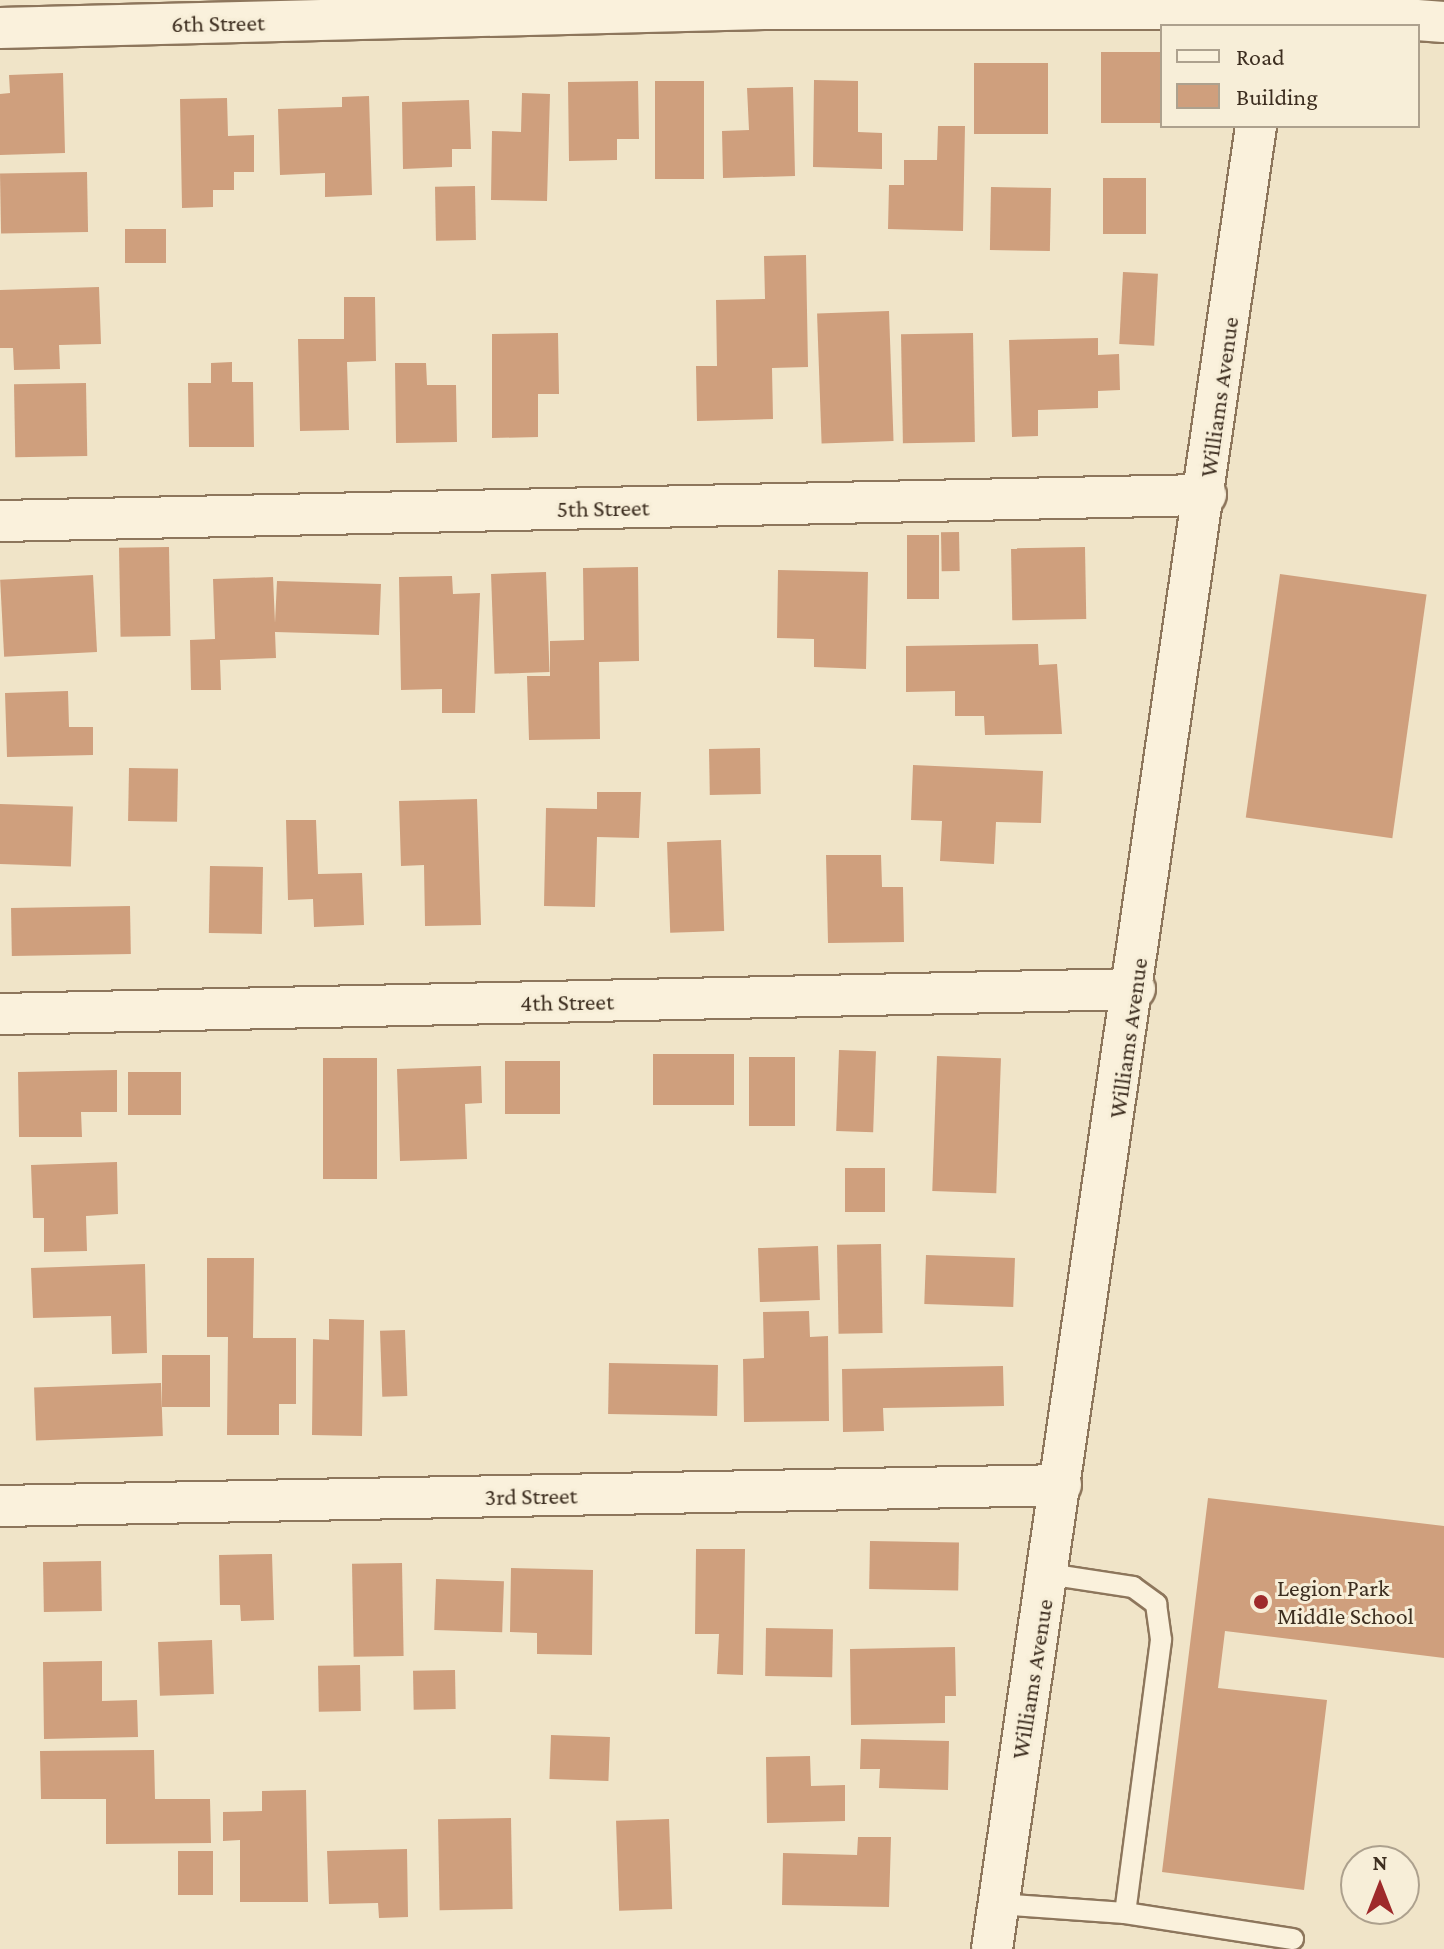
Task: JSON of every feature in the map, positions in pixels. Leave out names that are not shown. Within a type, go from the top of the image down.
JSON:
[{"type":"street","name":"6th Street","points":[[0,28],[764,5],[1271,12],[1444,22]]},
{"type":"street","name":"Williams Avenue","points":[[992,1949],[1135,989],[1256,128]]},
{"type":"street","name":"5th Street","points":[[0,521],[1206,495]]},
{"type":"street","name":"4th Street","points":[[0,1014],[1135,989]]},
{"type":"street","name":"3rd Street","points":[[0,1506],[1061,1485]]},
{"type":"lane","points":[[1048,1574],[1133,1587],[1156,1604],[1161,1640],[1125,1913]]},
{"type":"lane","points":[[998,1904],[1125,1913],[1293,1939]]},
{"type":"building","points":[[1101,52],[1160,52],[1160,123],[1101,123]]},
{"type":"building","points":[[974,63],[1048,63],[1048,134],[974,134]]},
{"type":"building","points":[[63,73],[65,153],[0,155],[0,94],[10,93],[9,75]]},
{"type":"building","points":[[814,80],[858,81],[858,132],[882,133],[882,169],[813,167]]},
{"type":"building","points":[[638,81],[639,139],[617,139],[617,160],[569,161],[568,82]]},
{"type":"building","points":[[655,81],[704,81],[704,179],[655,179]]},
{"type":"building","points":[[793,87],[795,176],[723,178],[722,131],[749,130],[747,88]]},
{"type":"building","points":[[522,93],[550,94],[547,201],[491,200],[492,131],[521,132]]},
{"type":"building","points":[[369,96],[372,195],[325,197],[325,173],[280,175],[278,109],[342,107],[342,97]]},
{"type":"building","points":[[227,98],[228,136],[254,135],[254,172],[234,172],[234,190],[213,190],[213,207],[182,208],[180,99]]},
{"type":"building","points":[[469,100],[471,149],[452,149],[452,167],[403,169],[402,102]]},
{"type":"building","points":[[938,126],[965,126],[963,231],[888,229],[889,185],[904,185],[904,160],[937,160]]},
{"type":"building","points":[[87,172],[88,232],[1,234],[0,174]]},
{"type":"building","points":[[1103,178],[1146,178],[1146,234],[1103,234]]},
{"type":"building","points":[[475,186],[476,240],[436,241],[435,187]]},
{"type":"building","points":[[991,187],[1051,188],[1050,251],[990,250]]},
{"type":"building","points":[[125,229],[166,229],[166,263],[125,263]]},
{"type":"building","points":[[806,255],[808,367],[772,368],[773,419],[697,421],[696,366],[717,366],[716,300],[765,299],[764,256]]},
{"type":"building","points":[[1123,272],[1158,274],[1154,346],[1119,344]]},
{"type":"building","points":[[99,287],[101,344],[59,345],[60,369],[14,370],[13,348],[0,348],[0,290]]},
{"type":"building","points":[[344,297],[375,297],[376,361],[347,362],[349,430],[300,431],[298,339],[344,339]]},
{"type":"building","points":[[889,311],[894,441],[822,443],[817,314]]},
{"type":"building","points":[[558,333],[559,394],[538,394],[538,437],[492,438],[492,334]]},
{"type":"building","points":[[973,333],[975,442],[903,443],[901,334]]},
{"type":"building","points":[[1098,338],[1098,355],[1119,354],[1120,390],[1098,391],[1098,408],[1038,410],[1038,436],[1012,437],[1009,340]]},
{"type":"building","points":[[232,362],[232,382],[253,382],[254,447],[189,447],[188,383],[211,383],[211,363]]},
{"type":"building","points":[[395,363],[426,363],[427,385],[456,385],[457,442],[396,443]]},
{"type":"building","points":[[86,383],[87,456],[15,457],[14,384]]},
{"type":"building","points":[[941,532],[959,532],[960,571],[942,571]]},
{"type":"building","points":[[907,535],[939,535],[939,599],[907,599]]},
{"type":"building","points":[[169,547],[171,636],[121,637],[119,548]]},
{"type":"building","points":[[1085,547],[1086,619],[1012,620],[1011,548]]},
{"type":"building","points":[[638,567],[639,661],[599,662],[600,739],[529,740],[527,676],[550,676],[550,641],[584,640],[583,568]]},
{"type":"building","points":[[778,570],[868,572],[866,669],[814,667],[814,639],[777,638]]},
{"type":"building","points":[[546,572],[549,672],[495,674],[491,574]]},
{"type":"building","points":[[1280,574],[1427,595],[1392,838],[1246,818]]},
{"type":"building","points":[[93,575],[97,652],[4,657],[0,580]]},
{"type":"building","points":[[452,576],[453,594],[480,593],[475,713],[442,713],[442,689],[401,690],[399,577]]},
{"type":"building","points":[[273,577],[275,623],[277,581],[381,584],[379,635],[275,632],[276,658],[220,660],[221,690],[191,690],[190,640],[215,639],[213,579]]},
{"type":"building","points":[[1038,644],[1039,665],[1057,664],[1062,734],[985,735],[984,716],[955,716],[955,691],[906,692],[906,646]]},
{"type":"building","points":[[68,691],[69,727],[93,727],[93,755],[7,757],[5,693]]},
{"type":"building","points":[[760,748],[761,794],[710,795],[709,749]]},
{"type":"building","points":[[913,765],[1043,771],[1041,823],[996,822],[994,864],[940,861],[942,821],[911,820]]},
{"type":"building","points":[[129,768],[178,769],[177,822],[128,821]]},
{"type":"building","points":[[597,792],[641,792],[639,838],[597,837],[595,907],[544,906],[546,808],[597,809]]},
{"type":"building","points":[[477,799],[481,925],[425,926],[424,865],[401,866],[399,801]]},
{"type":"building","points":[[0,804],[73,807],[71,867],[0,864]]},
{"type":"building","points":[[286,820],[316,820],[318,874],[362,873],[364,925],[314,927],[313,899],[288,900]]},
{"type":"building","points":[[721,840],[724,931],[670,933],[667,842]]},
{"type":"building","points":[[826,855],[881,855],[882,887],[903,887],[904,942],[828,943]]},
{"type":"building","points":[[210,866],[263,867],[262,934],[209,933]]},
{"type":"building","points":[[130,906],[131,954],[12,956],[11,908]]},
{"type":"building","points":[[839,1050],[876,1051],[873,1132],[836,1131]]},
{"type":"building","points":[[653,1054],[734,1054],[734,1105],[653,1105]]},
{"type":"building","points":[[937,1056],[1001,1058],[996,1193],[932,1191]]},
{"type":"building","points":[[749,1057],[795,1057],[795,1126],[749,1126]]},
{"type":"building","points":[[323,1058],[377,1058],[377,1179],[323,1179]]},
{"type":"building","points":[[505,1061],[560,1061],[560,1114],[505,1114]]},
{"type":"building","points":[[481,1066],[482,1103],[465,1104],[467,1159],[400,1161],[397,1069]]},
{"type":"building","points":[[117,1070],[117,1112],[81,1112],[82,1137],[19,1137],[18,1072]]},
{"type":"building","points":[[128,1072],[181,1072],[181,1115],[128,1115]]},
{"type":"building","points":[[117,1162],[118,1214],[86,1216],[87,1251],[44,1252],[44,1218],[33,1218],[31,1165]]},
{"type":"building","points":[[845,1168],[885,1168],[885,1212],[845,1212]]},
{"type":"building","points":[[881,1244],[883,1333],[839,1334],[837,1245]]},
{"type":"building","points":[[818,1246],[820,1300],[760,1302],[758,1248]]},
{"type":"building","points":[[926,1255],[1015,1258],[1013,1307],[924,1304]]},
{"type":"building","points":[[207,1258],[254,1258],[253,1338],[296,1338],[296,1404],[279,1404],[279,1435],[227,1435],[228,1337],[207,1337]]},
{"type":"building","points":[[145,1264],[147,1353],[112,1354],[111,1316],[33,1318],[31,1268]]},
{"type":"building","points":[[809,1311],[810,1337],[828,1336],[829,1421],[744,1422],[743,1359],[764,1358],[763,1312]]},
{"type":"building","points":[[329,1319],[364,1320],[362,1436],[312,1435],[313,1339],[329,1340]]},
{"type":"building","points":[[405,1330],[407,1396],[382,1397],[380,1331]]},
{"type":"building","points":[[162,1355],[210,1355],[210,1407],[162,1407]]},
{"type":"building","points":[[609,1363],[718,1365],[717,1416],[608,1414]]},
{"type":"building","points":[[1003,1366],[1004,1406],[883,1408],[884,1431],[843,1432],[842,1369]]},
{"type":"building","points":[[161,1383],[163,1436],[36,1440],[34,1387]]},
{"type":"building","points":[[1208,1498],[1444,1526],[1444,1658],[1225,1631],[1218,1688],[1327,1700],[1304,1890],[1162,1872]]},
{"type":"building","points":[[870,1541],[959,1543],[958,1591],[869,1589]]},
{"type":"building","points":[[696,1549],[745,1549],[743,1675],[717,1674],[719,1634],[695,1634]]},
{"type":"building","points":[[272,1554],[274,1620],[241,1621],[240,1605],[220,1605],[219,1555]]},
{"type":"building","points":[[101,1561],[102,1611],[44,1612],[43,1562]]},
{"type":"building","points":[[402,1563],[404,1656],[354,1657],[352,1564]]},
{"type":"building","points":[[511,1568],[593,1570],[592,1655],[537,1654],[537,1633],[510,1632]]},
{"type":"building","points":[[436,1579],[504,1581],[502,1632],[434,1630]]},
{"type":"building","points":[[766,1628],[833,1629],[832,1677],[765,1676]]},
{"type":"building","points":[[212,1640],[214,1694],[160,1696],[158,1642]]},
{"type":"building","points":[[955,1647],[956,1696],[945,1696],[945,1723],[851,1725],[850,1649]]},
{"type":"building","points":[[102,1661],[102,1701],[137,1700],[138,1737],[44,1739],[43,1662]]},
{"type":"building","points":[[360,1665],[361,1711],[319,1712],[318,1666]]},
{"type":"building","points":[[455,1670],[456,1709],[414,1710],[413,1671]]},
{"type":"building","points":[[551,1735],[610,1737],[608,1781],[549,1779]]},
{"type":"building","points":[[861,1739],[949,1741],[948,1790],[879,1788],[880,1769],[860,1769]]},
{"type":"building","points":[[154,1750],[155,1799],[210,1799],[211,1843],[106,1844],[106,1799],[41,1799],[40,1751]]},
{"type":"building","points":[[810,1756],[811,1786],[845,1785],[845,1821],[767,1823],[766,1757]]},
{"type":"building","points":[[306,1790],[308,1902],[240,1902],[240,1840],[223,1841],[223,1812],[262,1811],[262,1791]]},
{"type":"building","points":[[511,1818],[513,1909],[440,1910],[438,1819]]},
{"type":"building","points":[[669,1819],[672,1909],[619,1911],[616,1821]]},
{"type":"building","points":[[858,1837],[891,1837],[889,1907],[782,1905],[783,1853],[857,1855]]},
{"type":"building","points":[[407,1849],[408,1917],[379,1918],[378,1903],[329,1904],[327,1851]]},
{"type":"building","points":[[178,1851],[213,1851],[213,1895],[178,1895]]},
{"type":"place","name":"Legion Park Middle School","points":[[1261,1602]]}]
